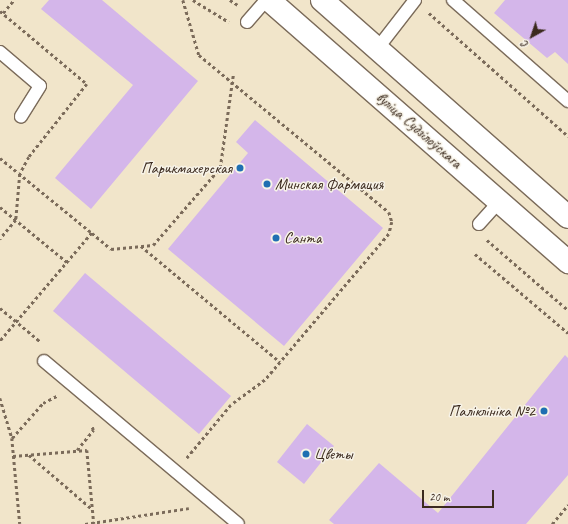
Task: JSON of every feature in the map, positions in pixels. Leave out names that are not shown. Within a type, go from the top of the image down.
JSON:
[{"type":"main road","name":"вуліца Судзілоўскага","points":[[269,0],[568,262]]},
{"type":"main road","name":"вуліца Судзілоўскага","points":[[322,0],[568,217]]},
{"type":"lane","points":[[247,22],[266,0]]},
{"type":"lane","points":[[377,49],[415,0]]},
{"type":"lane","points":[[453,0],[568,102]]},
{"type":"lane","points":[[0,52],[40,86],[21,116]]},
{"type":"lane","points":[[479,224],[500,201]]},
{"type":"lane","points":[[44,361],[238,524]]},
{"type":"path","points":[[3,13],[14,0]]},
{"type":"path","points":[[183,0],[198,55],[389,212],[392,222],[389,234],[265,380],[231,405],[184,461]]},
{"type":"path","points":[[193,0],[229,23]]},
{"type":"path","points":[[415,0],[568,136]]},
{"type":"path","points":[[0,158],[111,249],[153,245],[220,168],[234,75]]},
{"type":"path","points":[[0,207],[67,262]]},
{"type":"path","points":[[0,239],[16,220]]},
{"type":"path","points":[[0,341],[92,233]]},
{"type":"path","points":[[487,240],[568,310]]},
{"type":"path","points":[[141,246],[280,362]]},
{"type":"path","points":[[476,254],[568,333]]},
{"type":"path","points":[[12,438],[42,403],[54,396],[60,396]]},
{"type":"path","points":[[0,398],[12,438],[20,524]]},
{"type":"path","points":[[76,451],[93,430],[92,424]]},
{"type":"path","points":[[13,456],[87,450],[94,523]]},
{"type":"path","points":[[29,455],[93,509]]},
{"type":"path","points":[[552,524],[568,505]]},
{"type":"path","points":[[85,524],[192,508]]},
{"type":"building","points":[[49,0],[102,0],[198,81],[91,209],[55,178],[133,85],[41,9]]},
{"type":"building","points":[[505,0],[568,0],[568,64],[555,52],[547,58],[494,13]]},
{"type":"building","name":"Санта","points":[[255,120],[383,228],[284,346],[168,249],[248,153],[236,142]]},
{"type":"building","points":[[85,273],[231,396],[199,434],[53,311]]},
{"type":"building","name":"Паліклініка №2","points":[[565,355],[568,358],[568,475],[526,524],[334,524],[329,520],[379,463],[438,513]]},
{"type":"building","name":"Цветы","points":[[307,424],[334,446],[304,484],[277,462]]},
{"type":"place","name":"Парикмахерская","points":[[240,168]]},
{"type":"place","name":"Минская Фармация","points":[[267,184]]},
{"type":"place","name":"Санта","points":[[276,238]]},
{"type":"place","name":"Паліклініка №2","points":[[544,411]]},
{"type":"place","name":"Цветы","points":[[306,454]]}]
